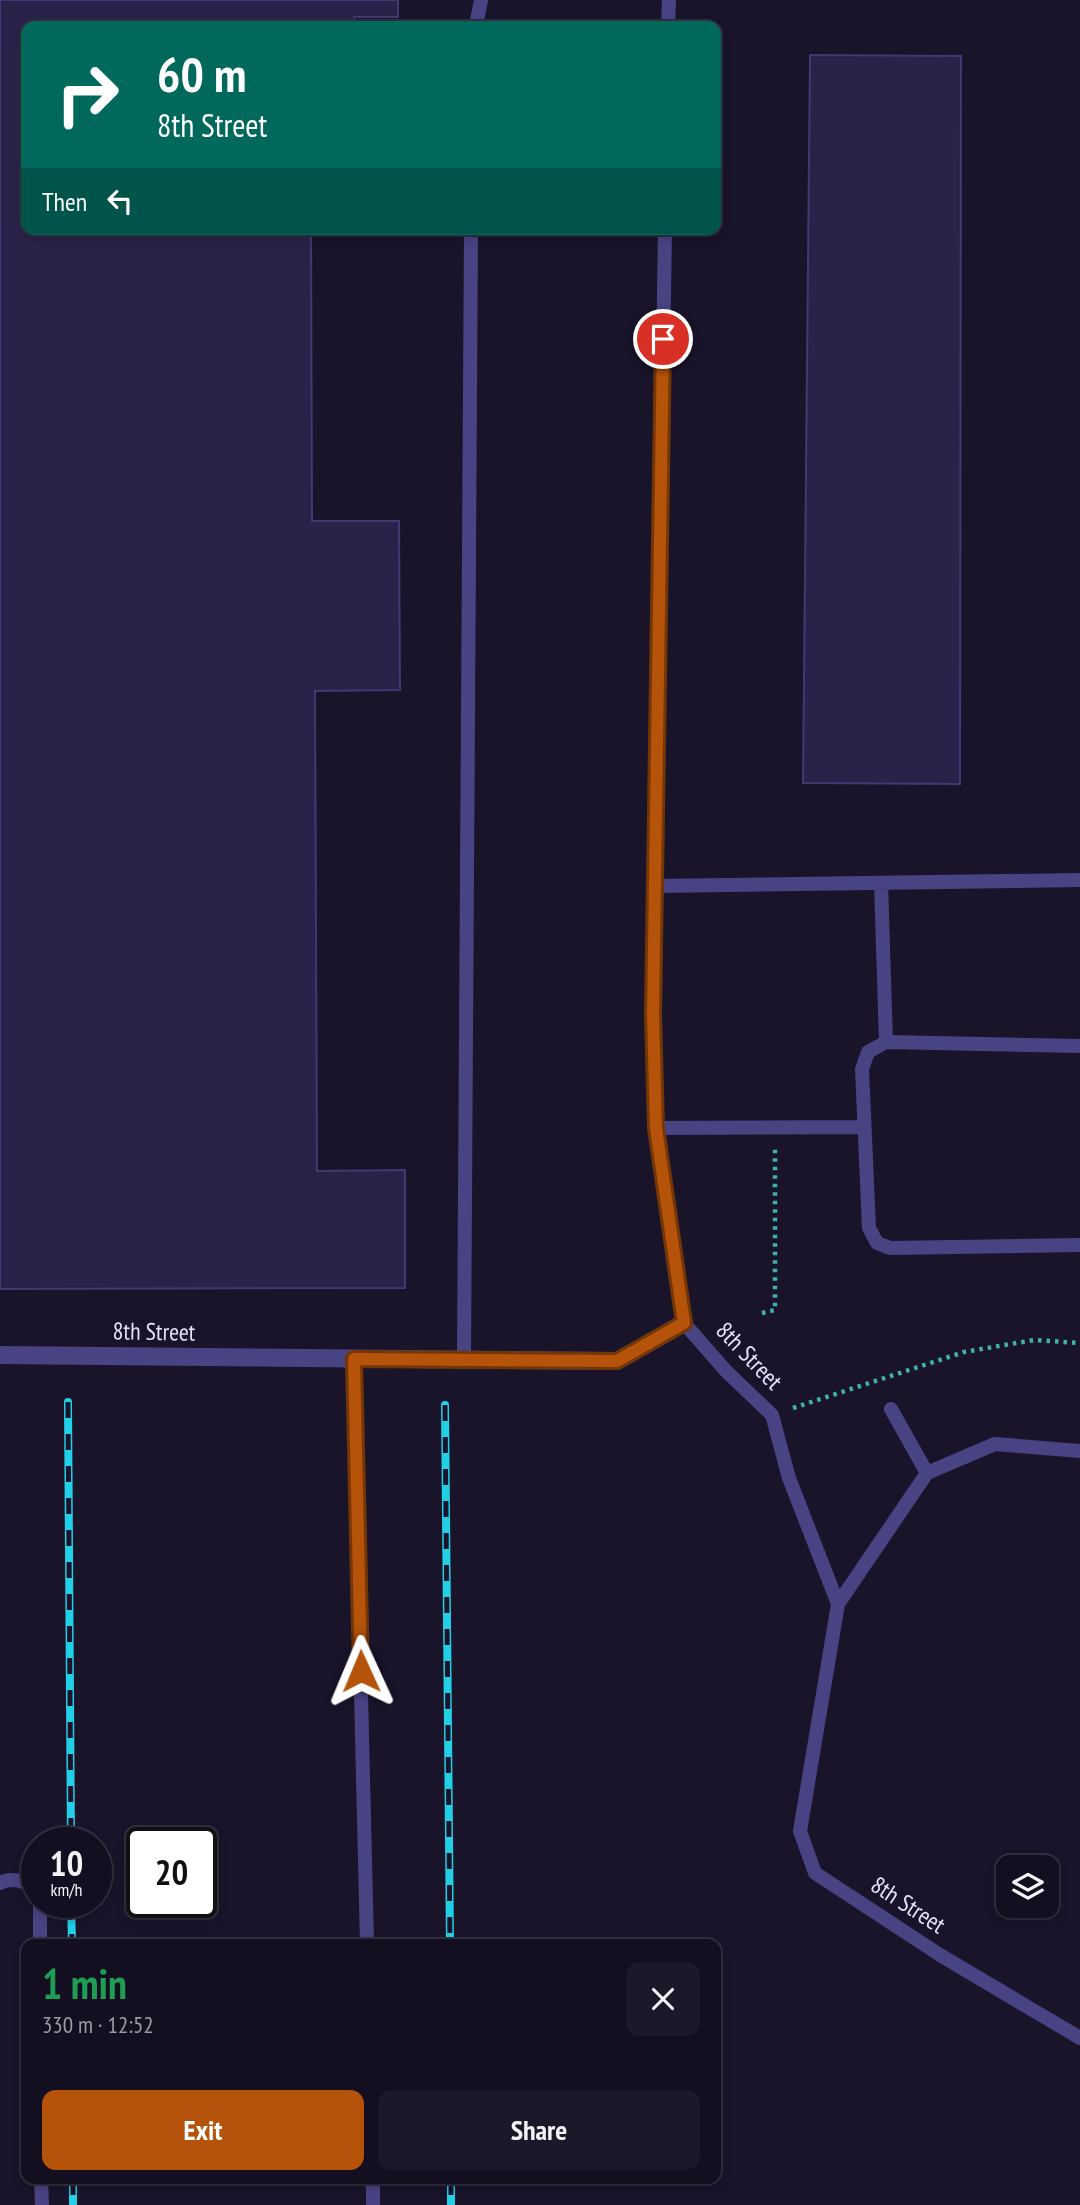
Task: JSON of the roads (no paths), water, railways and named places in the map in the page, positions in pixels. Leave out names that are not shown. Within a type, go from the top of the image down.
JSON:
[{"type":"street","name":"8th Street","points":[[0,1354],[617,1361],[684,1323]]},
{"type":"lane","points":[[477,21],[481,0]]},
{"type":"lane","points":[[668,21],[669,0]]},
{"type":"lane","points":[[464,1359],[471,235]]},
{"type":"lane","points":[[665,235],[653,1015],[656,1128],[684,1323]]},
{"type":"lane","points":[[655,886],[1080,880]]},
{"type":"lane","points":[[881,883],[886,1042]]},
{"type":"lane","points":[[1080,1046],[886,1042],[868,1052],[862,1069],[869,1228],[877,1243],[890,1248],[1080,1245]]},
{"type":"lane","points":[[656,1128],[863,1127]]},
{"type":"lane","name":"8th Street","points":[[684,1323],[726,1371],[772,1415],[789,1478],[838,1604],[800,1831],[814,1873],[940,1955],[1080,2038]]},
{"type":"lane","points":[[354,1359],[367,1939]]},
{"type":"lane","points":[[891,1409],[927,1473]]},
{"type":"lane","points":[[838,1604],[927,1473],[995,1444],[1080,1451]]},
{"type":"lane","points":[[0,1883],[6,1879],[21,1881]]},
{"type":"lane","points":[[40,1918],[40,1939]]},
{"type":"lane","points":[[41,2184],[42,2205]]},
{"type":"lane","points":[[373,2184],[373,2205]]},
{"type":"railway","points":[[68,1402],[71,1827]]},
{"type":"railway","points":[[445,1405],[450,1939]]},
{"type":"railway","points":[[71,1918],[72,1939]]},
{"type":"railway","points":[[73,2184],[73,2205]]},
{"type":"railway","points":[[451,2184],[451,2205]]}]
